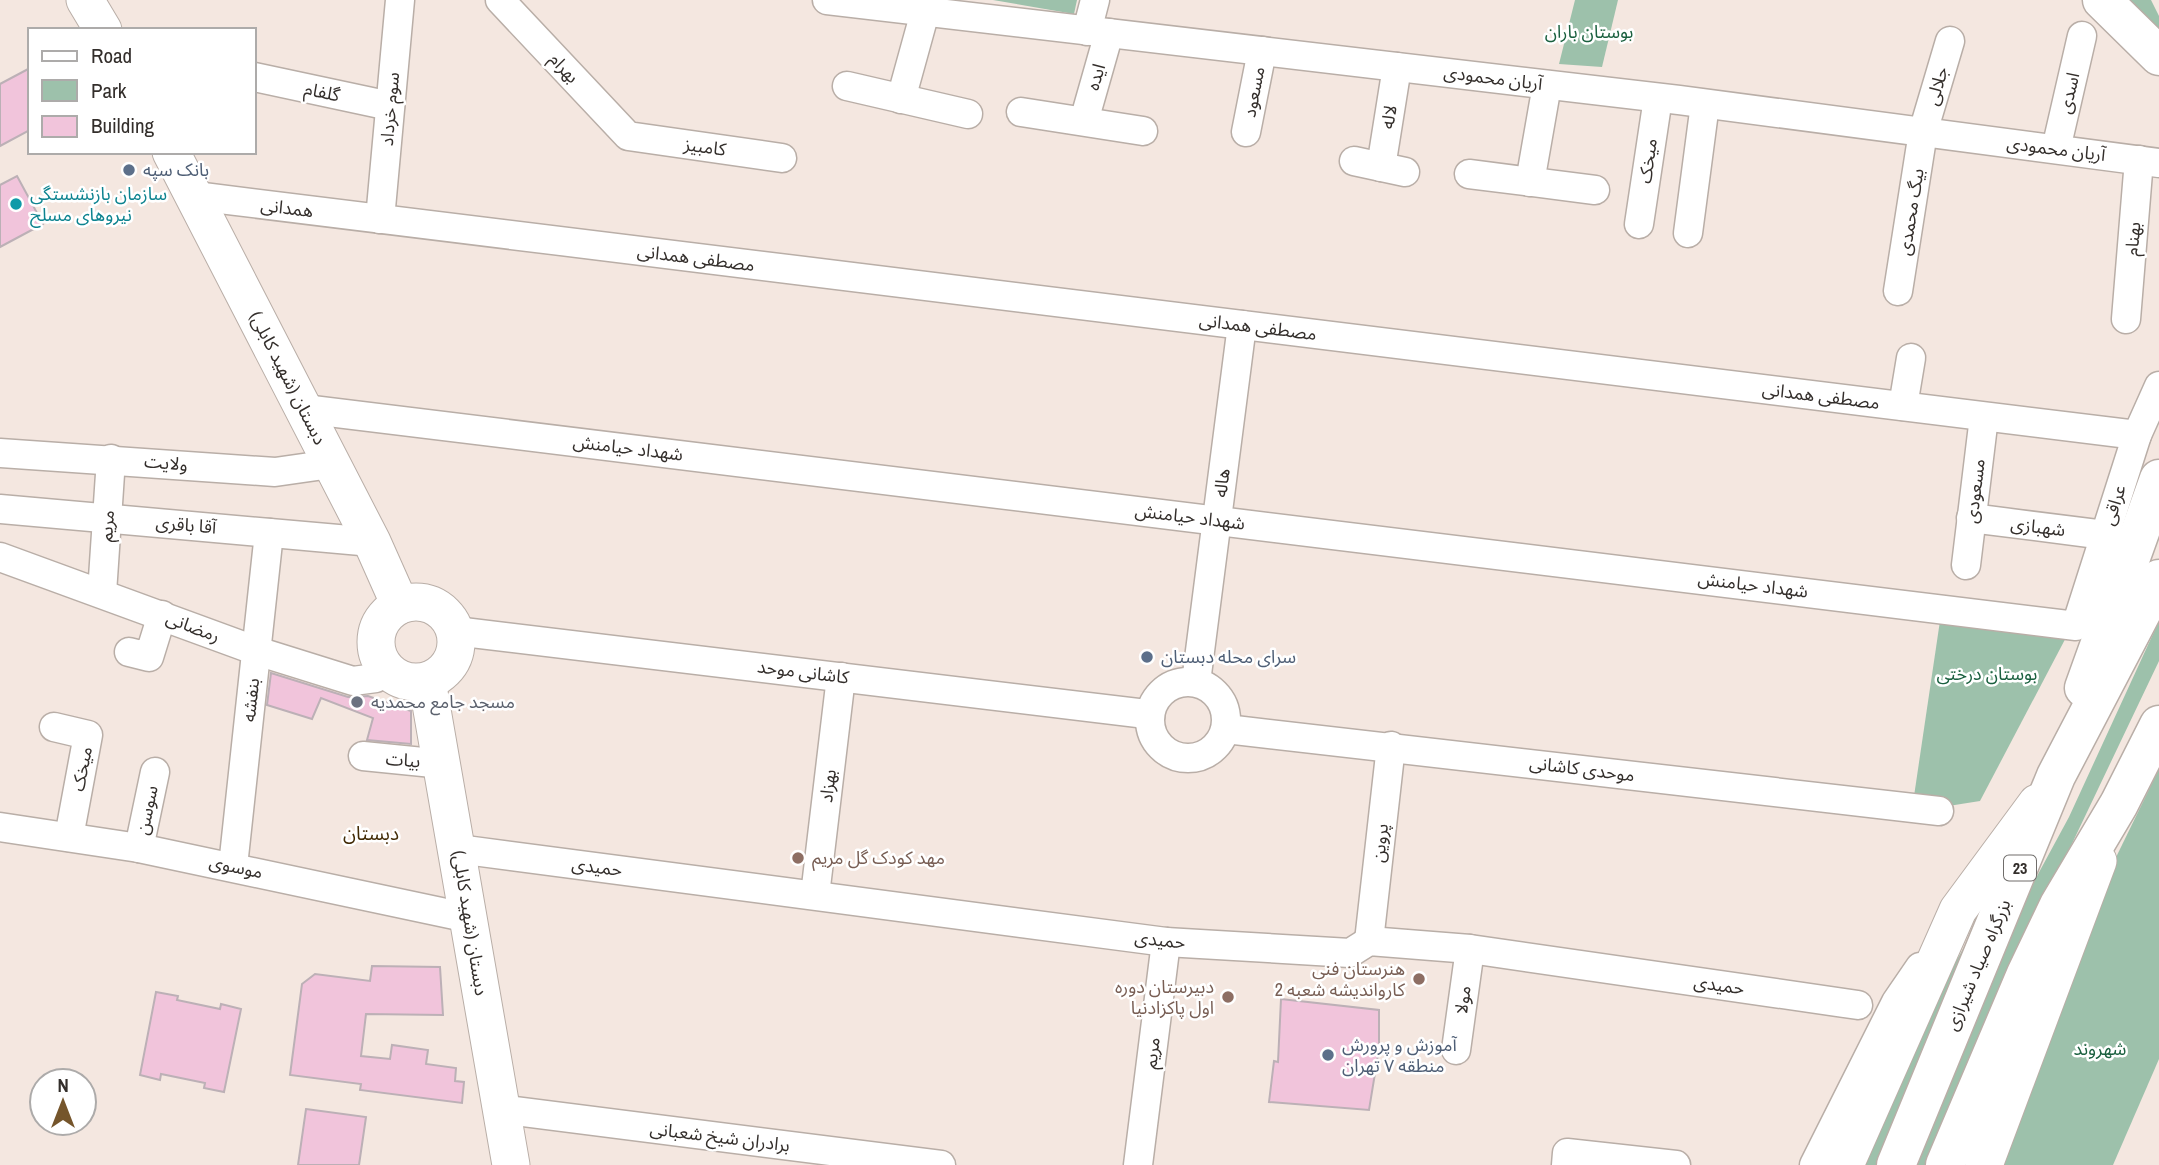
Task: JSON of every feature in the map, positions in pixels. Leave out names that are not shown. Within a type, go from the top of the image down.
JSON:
[{"type":"highway","points":[[2102,0],[2159,56]]},
{"type":"highway","points":[[2056,776],[2098,643],[2159,480]]},
{"type":"highway","name":"بزرگراه صیاد شیرازی","points":[[1896,1165],[2056,776],[2159,579]]},
{"type":"highway","points":[[1945,1165],[2026,974],[2059,905],[2119,804],[2159,725]]},
{"type":"main road","points":[[85,0],[102,28]]},
{"type":"main road","name":"دبستان (شهید کابلی)","points":[[172,154],[372,542],[400,606]]},
{"type":"main road","points":[[415,602],[435,606],[446,614],[455,631],[454,649],[449,663],[441,673],[428,681],[403,681],[387,671],[377,654],[377,632],[387,614],[400,606],[415,602]]},
{"type":"main road","name":"دبستان (شهید کابلی)","points":[[428,681],[458,849],[499,1109],[511,1165]]},
{"type":"main road","points":[[1845,1165],[1958,909],[2056,776]]},
{"type":"main road","points":[[1984,1165],[2119,804]]},
{"type":"street","name":"سوم خرداد","points":[[380,219],[400,0]]},
{"type":"street","name":"بهرام","points":[[500,0],[628,136]]},
{"type":"street","name":"آریان محمودی","points":[[827,0],[1658,98],[2149,162]]},
{"type":"street","name":"ایده","points":[[1084,121],[1098,32],[1095,0]]},
{"type":"street","points":[[901,99],[925,12]]},
{"type":"street","name":"اسدی","points":[[2056,149],[2082,36]]},
{"type":"street","name":"جلالی","points":[[1923,132],[1950,41]]},
{"type":"street","name":"مسعود","points":[[1246,132],[1262,51]]},
{"type":"street","name":"لاله","points":[[1354,161],[1393,169],[1397,67]]},
{"type":"street","name":"گلفام","points":[[256,77],[390,106]]},
{"type":"street","points":[[1530,182],[1547,85]]},
{"type":"street","points":[[846,86],[968,114]]},
{"type":"street","name":"میخک","points":[[1639,224],[1658,98]]},
{"type":"street","points":[[1688,233],[1705,104]]},
{"type":"street","points":[[1021,113],[1143,131]]},
{"type":"street","name":"بیگ محمدی","points":[[1898,291],[1923,132]]},
{"type":"street","name":"کامبیز","points":[[628,136],[782,159]]},
{"type":"street","name":"بهنام","points":[[2126,319],[2149,162]]},
{"type":"street","points":[[1469,174],[1595,190]]},
{"type":"street","name":"همدانی","points":[[195,196],[380,219]]},
{"type":"street","name":"مصطفی همدانی","points":[[380,219],[2137,435]]},
{"type":"street","name":"هاله","points":[[1196,682],[1242,325]]},
{"type":"street","points":[[1903,406],[1910,358]]},
{"type":"street","name":"عراقی","points":[[2077,626],[2137,435],[2159,386]]},
{"type":"street","name":"شهداد حیامنش","points":[[304,409],[2077,626]]},
{"type":"street","name":"مسعودی","points":[[1966,565],[1984,417]]},
{"type":"street","name":"ولایت","points":[[0,453],[275,472],[331,464]]},
{"type":"street","name":"مریم","points":[[102,593],[111,459]]},
{"type":"street","name":"آقا باقری","points":[[0,509],[372,542]]},
{"type":"street","name":"شهبازی","points":[[1972,518],[2105,536]]},
{"type":"street","name":"بنفشه","points":[[233,866],[269,533]]},
{"type":"street","name":"رمضانی","points":[[0,557],[257,651],[354,681],[376,678],[387,671]]},
{"type":"street","points":[[130,652],[149,657],[162,615]]},
{"type":"street","name":"کاشانی موحد","points":[[455,631],[1150,717]]},
{"type":"street","name":"بهزاد","points":[[814,895],[841,677]]},
{"type":"street","points":[[1182,682],[1196,682],[1217,694],[1224,704],[1226,729],[1213,750],[1202,756],[1177,756],[1157,742],[1150,717],[1160,694],[1182,682]]},
{"type":"street","name":"میخک","points":[[54,727],[88,735],[69,837]]},
{"type":"street","name":"موحدی کاشانی","points":[[1226,729],[1939,811]]},
{"type":"street","name":"پروین","points":[[1369,941],[1391,746]]},
{"type":"street","name":"بیات","points":[[363,756],[443,764]]},
{"type":"street","name":"سوسن","points":[[139,848],[155,772]]},
{"type":"street","name":"موسوی","points":[[0,827],[139,848],[233,866],[469,918]]},
{"type":"street","name":"حمیدی","points":[[458,849],[1166,942],[1349,953],[1369,941],[1470,950],[1858,1005]]},
{"type":"street","points":[[1814,1165],[1896,1002],[1958,909]]},
{"type":"street","name":"مریم","points":[[1138,1165],[1166,942]]},
{"type":"street","name":"مولا","points":[[1456,1050],[1470,950]]},
{"type":"street","name":"برادران شیخ شعبانی","points":[[499,1109],[941,1165]]},
{"type":"street","points":[[1566,1165],[1567,1153],[1676,1165]]},
{"type":"green space","points":[[993,0],[1077,0],[1074,14]]},
{"type":"green space","name":"بوستان باران","points":[[1575,0],[1618,0],[1602,67],[1559,64]]},
{"type":"green space","points":[[2117,0],[2151,0],[2159,16],[2159,44]]},
{"type":"green space","name":"بوستان درختی","points":[[1941,614],[2071,628],[1980,801],[1942,807],[1913,803]]},
{"type":"green space","points":[[2159,621],[2159,661],[2038,915],[1930,1165],[1915,1165],[2005,935],[2069,817]]},
{"type":"green space","name":"شهروند","points":[[2159,769],[2159,1059],[2113,1165],[1994,1165],[2083,925]]},
{"type":"green space","points":[[2003,881],[1880,1165],[1858,1165],[1932,1002]]},
{"type":"building","name":"سازمان بازنشستگی نیروهای مسلح","points":[[28,69],[28,131],[0,146],[0,84]]},
{"type":"building","name":"سازمان بازنشستگی نیروهای مسلح","points":[[17,176],[43,224],[0,247],[0,185]]},
{"type":"building","name":"مسجد جامع محمدیه","points":[[271,673],[348,697],[368,696],[411,711],[411,744],[367,740],[373,718],[321,698],[312,719],[267,705]]},
{"type":"building","points":[[372,966],[440,967],[443,1015],[366,1014],[361,1056],[390,1059],[392,1045],[428,1050],[426,1064],[456,1068],[455,1081],[464,1082],[462,1103],[360,1090],[361,1084],[290,1075],[302,984],[315,974],[370,981]]},
{"type":"building","points":[[156,992],[178,996],[177,1000],[220,1009],[221,1004],[241,1009],[224,1092],[204,1088],[205,1083],[161,1074],[160,1080],[140,1075]]},
{"type":"building","name":"آموزش و پرورش منطقه ۷ تهران","points":[[1281,999],[1379,1010],[1379,1049],[1369,1110],[1269,1102],[1274,1061],[1278,1062]]},
{"type":"building","points":[[306,1109],[366,1117],[359,1165],[298,1165]]},
{"type":"place","name":"بانک سپه","points":[[129,170]]},
{"type":"place","name":"سازمان بازنشستگی نیروهای مسلح","points":[[16,204]]},
{"type":"place","name":"سرای محله دبستان","points":[[1147,657]]},
{"type":"place","name":"مسجد جامع محمدیه","points":[[357,702]]},
{"type":"place","name":"مهد کودک گل مریم","points":[[798,858]]},
{"type":"place","name":"هنرستان فنی کارواندیشه شعبه 2","points":[[1419,979]]},
{"type":"place","name":"دبیرستان دوره اول پاکزادنیا","points":[[1228,997]]},
{"type":"place","name":"آموزش و پرورش منطقه ۷ تهران","points":[[1328,1055]]},
{"type":"district","name":"دبستان","points":[[371,833]]}]
